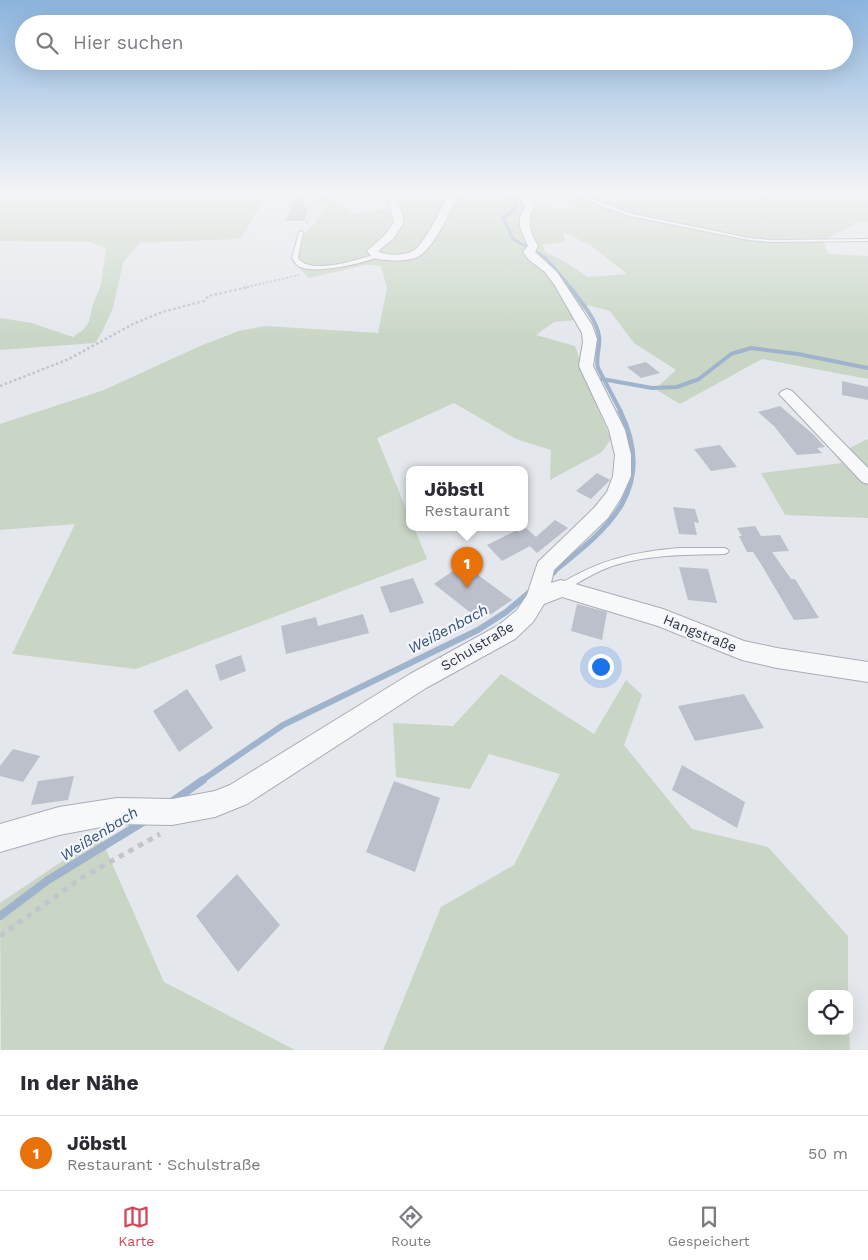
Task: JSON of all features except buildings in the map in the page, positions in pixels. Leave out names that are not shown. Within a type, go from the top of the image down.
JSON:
[{"type":"street","points":[[385,240],[372,251],[376,256],[397,258],[417,252],[427,240]]},
{"type":"street","name":"Schulstraße","points":[[0,838],[59,821],[117,811],[169,822],[238,795],[418,682],[507,632],[525,616],[545,589],[545,567],[602,513],[615,494],[622,476],[623,455],[617,430],[586,366],[585,356],[590,339],[588,327],[550,270],[531,256],[532,249],[528,240]]},
{"type":"street","points":[[787,394],[868,478]]},
{"type":"street","name":"Hangstraße","points":[[545,589],[663,618],[742,650],[777,658],[868,672]]},
{"type":"lane","points":[[299,240],[295,258],[296,262],[304,268],[315,269],[376,256]]},
{"type":"lane","points":[[764,240],[868,240]]},
{"type":"lane","points":[[545,589],[609,562],[632,556],[665,551],[724,551]]},
{"type":"path","points":[[0,386],[69,359],[133,324],[162,312],[204,300],[208,296],[295,276],[315,269]]},
{"type":"path","points":[[0,936],[83,877],[169,822]]},
{"type":"green space","points":[[215,240],[140,243],[123,263],[113,308],[95,343],[0,350],[0,318],[32,323],[73,337],[83,330],[89,322],[93,304],[101,285],[106,248],[89,242],[0,241]]},
{"type":"green space","points":[[299,240],[565,240],[559,243],[542,245],[546,252],[588,277],[627,274],[593,247],[579,240],[825,240],[823,241],[828,254],[868,256],[868,379],[762,359],[680,404],[655,389],[676,370],[634,343],[610,311],[587,305],[576,320],[554,322],[536,335],[575,346],[594,400],[611,439],[602,452],[550,480],[551,450],[516,439],[454,403],[377,438],[406,509],[406,531],[416,531],[427,559],[136,669],[12,654],[75,524],[0,530],[0,424],[104,390],[200,346],[239,331],[265,326],[378,333],[387,288],[381,266],[365,265],[309,278],[292,261]]},
{"type":"green space","points":[[868,439],[868,518],[785,515],[761,473],[842,463],[835,455]]},
{"type":"green space","points":[[501,674],[594,734],[626,680],[642,695],[624,745],[692,829],[768,847],[848,936],[848,990],[808,990],[808,1035],[849,1035],[850,1050],[383,1050],[441,907],[514,865],[560,774],[489,754],[470,789],[396,777],[393,723],[453,726]]},
{"type":"green space","points":[[100,836],[164,982],[295,1050],[1,1050],[0,903]]},
{"type":"waterway","name":"Weißenbach","points":[[515,240],[546,258],[571,288]]},
{"type":"waterway","name":"Weißenbach","points":[[570,287],[595,323],[599,336],[598,368],[604,379]]},
{"type":"waterway","points":[[604,379],[652,388],[677,387],[699,379],[731,354],[751,348],[798,354],[868,368]]},
{"type":"waterway","name":"Weißenbach","points":[[604,379],[621,412]]},
{"type":"waterway","name":"Weißenbach","points":[[552,573],[592,540],[609,523],[622,504],[630,485],[633,463],[630,439],[620,411]]},
{"type":"waterway","name":"Weißenbach","points":[[549,576],[554,572]]},
{"type":"waterway","name":"Weißenbach","points":[[201,781],[283,725],[478,630],[506,612],[531,591]]},
{"type":"waterway","name":"Weißenbach","points":[[173,801],[203,780]]},
{"type":"waterway","name":"Weißenbach","points":[[0,916],[48,880],[143,822]]},
{"type":"place","name":"Jöbstl","points":[[467,588]]}]
